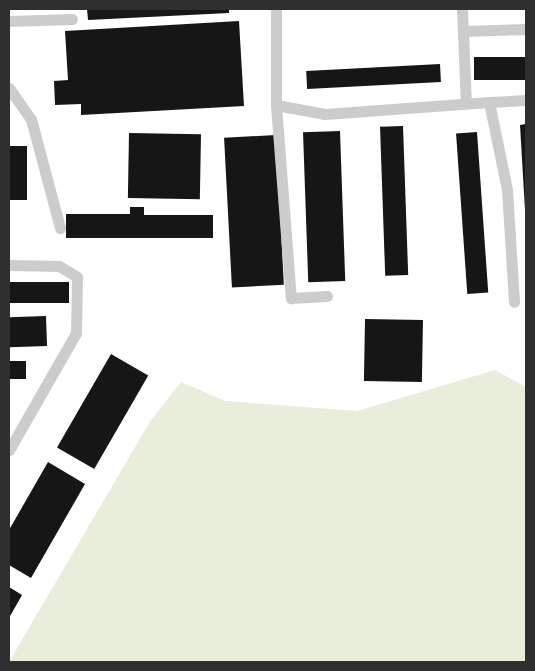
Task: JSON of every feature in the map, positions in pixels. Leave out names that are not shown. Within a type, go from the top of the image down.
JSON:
[{"type":"lane","points":[[276,9],[276,105],[291,298],[327,296]]},
{"type":"lane","points":[[462,9],[466,103]]},
{"type":"lane","points":[[9,21],[72,19]]},
{"type":"lane","points":[[463,30],[526,29]]},
{"type":"lane","points":[[9,88],[32,119],[60,228]]},
{"type":"lane","points":[[276,105],[325,114],[526,100]]},
{"type":"lane","points":[[489,102],[507,190],[514,302]]},
{"type":"lane","points":[[9,265],[59,266],[77,277],[76,333],[9,450]]},
{"type":"green space","points":[[495,370],[526,387],[526,662],[9,662],[151,420],[181,382],[225,401],[357,411]]},
{"type":"building","points":[[87,9],[229,9],[229,13],[88,20]]},
{"type":"building","points":[[239,21],[244,106],[81,115],[81,104],[55,105],[54,81],[68,80],[65,31]]},
{"type":"building","points":[[474,57],[526,57],[526,80],[474,80]]},
{"type":"building","points":[[440,64],[441,82],[307,89],[306,71]]},
{"type":"building","points":[[526,124],[526,210],[525,210],[520,125]]},
{"type":"building","points":[[403,126],[408,275],[385,276],[380,127]]},
{"type":"building","points":[[340,131],[345,281],[308,282],[303,132]]},
{"type":"building","points":[[477,132],[488,293],[467,294],[456,133]]},
{"type":"building","points":[[129,133],[201,134],[200,199],[128,198]]},
{"type":"building","points":[[276,135],[284,285],[232,288],[224,138]]},
{"type":"building","points":[[9,146],[27,146],[27,200],[9,200]]},
{"type":"building","points":[[130,207],[144,207],[144,215],[213,215],[213,238],[66,238],[66,214],[130,214]]},
{"type":"building","points":[[9,282],[69,282],[69,303],[9,303]]},
{"type":"building","points":[[46,316],[47,346],[10,347],[9,317]]},
{"type":"building","points":[[365,319],[423,320],[422,382],[364,381]]},
{"type":"building","points":[[111,354],[148,376],[94,469],[57,448]]},
{"type":"building","points":[[9,361],[26,361],[26,379],[9,379]]},
{"type":"building","points":[[48,462],[85,484],[31,578],[9,565],[9,530]]},
{"type":"building","points":[[9,587],[22,595],[9,618]]}]
